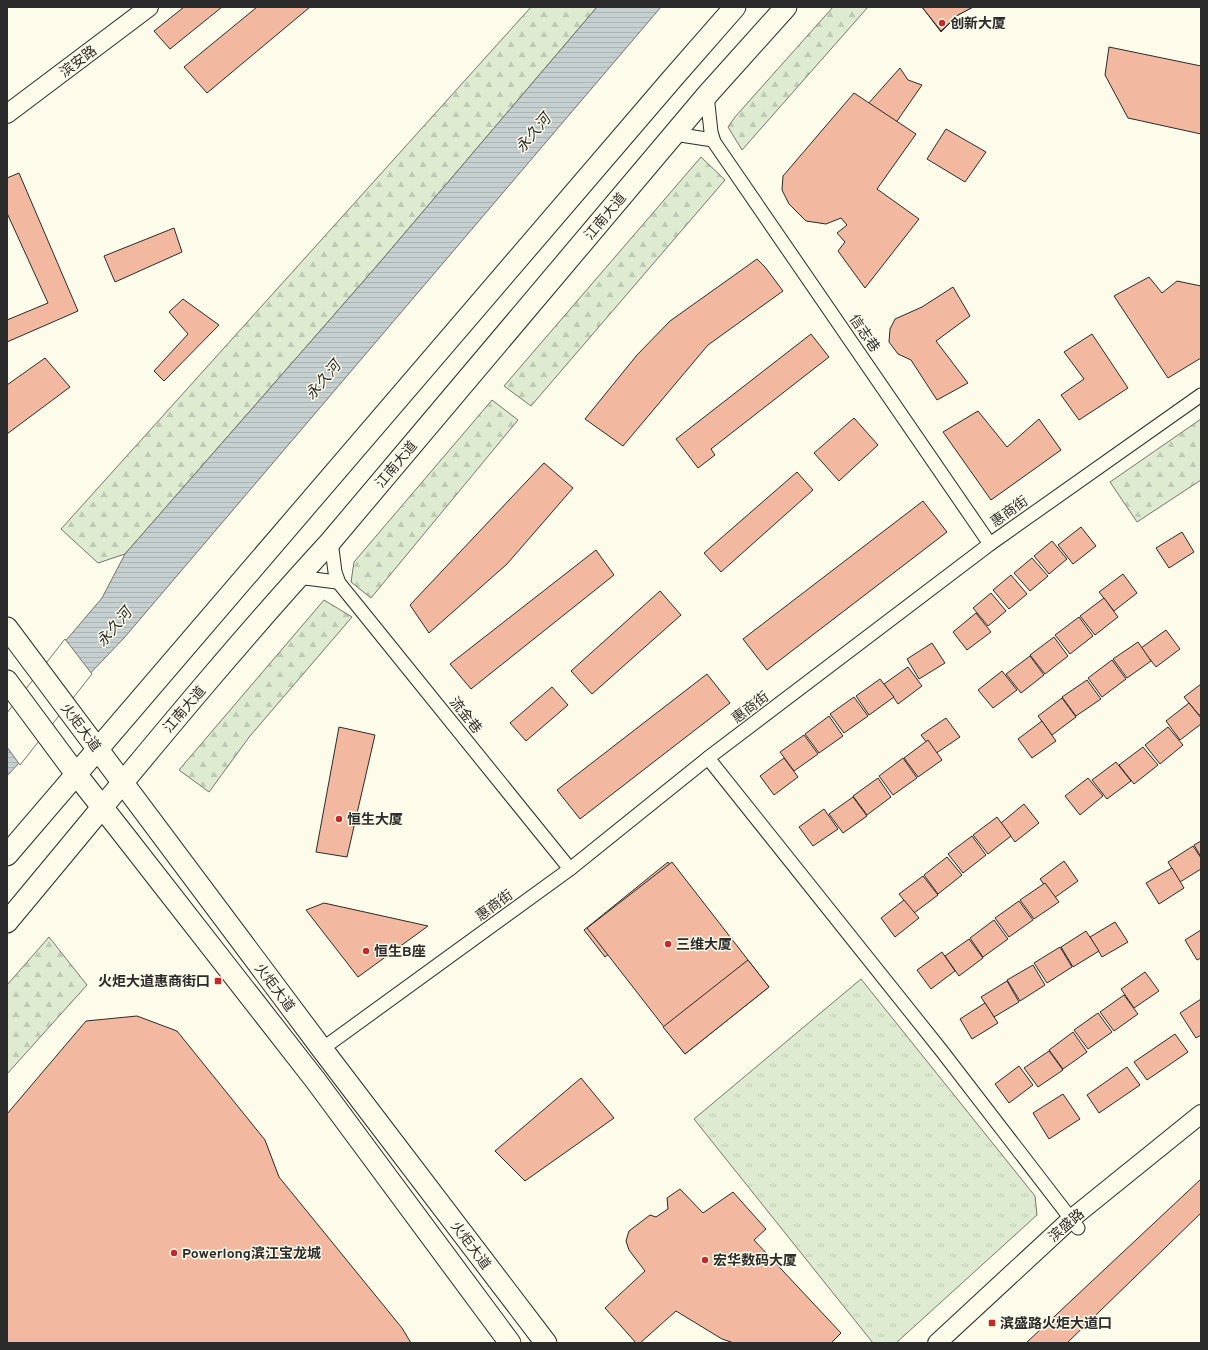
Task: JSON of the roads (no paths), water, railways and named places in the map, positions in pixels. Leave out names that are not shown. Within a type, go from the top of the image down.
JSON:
[{"type":"main road","name":"滨安路","points":[[7,114],[149,7]]},
{"type":"main road","points":[[7,855],[76,774],[99,750],[735,7]]},
{"type":"main road","name":"江南大道","points":[[7,922],[122,783],[297,577],[331,541],[707,95],[786,7]]},
{"type":"main road","name":"火炬大道","points":[[7,628],[322,1049],[546,1343]]},
{"type":"main road","name":"火炬大道","points":[[7,681],[102,808],[316,1081],[510,1343]]},
{"type":"main road","name":"滨盛路","points":[[937,1343],[1201,1114]]},
{"type":"main road","name":"滨盛路","points":[[954,1343],[1075,1224],[1201,1125]]},
{"type":"street","name":"信志巷","points":[[707,95],[713,140],[990,544]]},
{"type":"street","points":[[674,134],[713,140]]},
{"type":"street","name":"惠商街","points":[[322,1049],[570,869],[708,758],[990,544],[1201,395]]},
{"type":"street","points":[[297,577],[337,582],[331,541]]},
{"type":"street","name":"流金巷","points":[[337,582],[570,869]]},
{"type":"street","points":[[708,758],[936,1044],[1075,1224]]},
{"type":"water","name":"永久河","points":[[597,7],[661,7],[124,638],[83,681],[30,751],[7,776],[7,716],[56,652],[102,598],[125,554],[375,268]]},
{"type":"place","name":"创新大厦","points":[[942,23]]},
{"type":"place","name":"恒生大厦","points":[[339,819]]},
{"type":"place","name":"三维大厦","points":[[668,944]]},
{"type":"place","name":"恒生B座","points":[[366,951]]},
{"type":"place","name":"火炬大道惠商街口","points":[[218,981]]},
{"type":"place","name":"Powerlong滨江宝龙城","points":[[174,1253]]},
{"type":"place","name":"宏华数码大厦","points":[[705,1260]]},
{"type":"place","name":"滨盛路火炬大道口","points":[[992,1323]]}]
